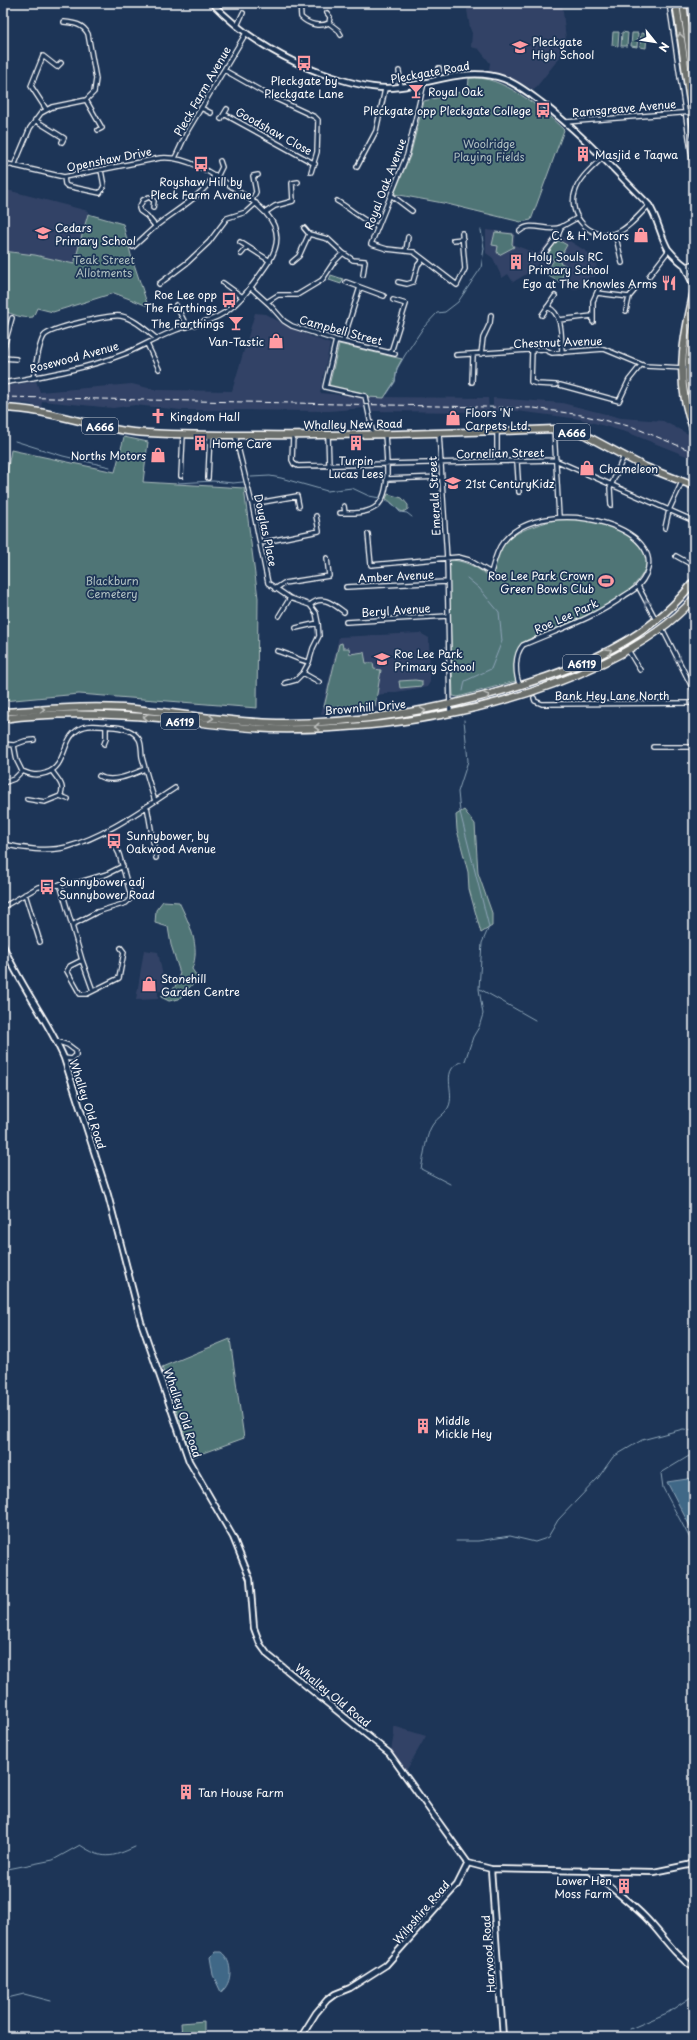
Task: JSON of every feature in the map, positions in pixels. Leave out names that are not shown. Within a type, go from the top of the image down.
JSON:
[{"type":"highway","points":[[676,3],[681,7],[694,84]]},
{"type":"highway","points":[[681,7],[690,112],[694,130]]},
{"type":"highway","points":[[694,291],[682,352],[681,368],[684,402],[694,431]]},
{"type":"highway","points":[[694,326],[690,349],[689,369],[694,402]]},
{"type":"highway","name":"Whalley New Road","points":[[3,408],[22,408],[41,411],[112,430],[183,434],[328,435],[554,429],[583,434],[654,471],[694,486]]},
{"type":"highway","name":"Brownhill Drive","points":[[3,712],[84,707],[122,708],[277,723],[385,716],[450,706],[520,686],[561,672],[608,652],[636,635],[656,620],[694,581]]},
{"type":"highway","name":"Brownhill Drive","points":[[3,718],[83,714],[157,718],[255,728],[296,729],[402,722],[450,714],[532,692],[579,674],[628,650],[662,628],[693,601]]},
{"type":"street","name":"Pleckgate Road","points":[[212,3],[246,34],[274,52],[312,70],[366,86],[385,89],[472,74],[503,79],[525,90],[566,122],[649,205],[654,213],[669,250],[685,266],[694,272]]},
{"type":"street","points":[[300,3],[301,15],[304,20],[321,26],[329,23]]},
{"type":"street","points":[[669,3],[690,112],[694,170]]},
{"type":"street","points":[[670,11],[681,7]]},
{"type":"street","points":[[237,26],[243,13]]},
{"type":"street","points":[[327,13],[330,17],[329,23]]},
{"type":"street","points":[[14,166],[35,120],[46,109],[86,100],[94,92],[96,85],[88,34],[78,25],[64,22]]},
{"type":"street","points":[[329,23],[338,30],[341,36]]},
{"type":"street","name":"Pleck Farm Avenue","points":[[174,158],[188,130],[246,34]]},
{"type":"street","points":[[46,109],[31,86],[43,56],[57,67],[61,63]]},
{"type":"street","points":[[438,79],[439,68]]},
{"type":"street","points":[[224,70],[270,96],[315,117],[319,124],[315,164],[311,172]]},
{"type":"street","points":[[399,71],[401,87]]},
{"type":"street","name":"Royal Oak Avenue","points":[[406,250],[389,249],[371,244],[407,155],[424,83]]},
{"type":"street","points":[[357,167],[376,131],[385,89]]},
{"type":"street","points":[[86,100],[102,128],[98,130]]},
{"type":"street","points":[[201,108],[211,113]]},
{"type":"street","points":[[221,119],[227,109]]},
{"type":"street","name":"Ramsgreave Avenue","points":[[566,122],[690,112]]},
{"type":"street","name":"Goodshaw Close","points":[[224,114],[315,164]]},
{"type":"street","points":[[35,120],[64,138],[62,142]]},
{"type":"street","name":"Openshaw Drive","points":[[3,163],[64,177],[160,158],[174,158],[216,176],[252,200],[266,212],[275,227],[278,237],[277,246],[270,261]]},
{"type":"street","points":[[602,158],[585,175],[577,186],[573,200],[577,218],[584,226],[594,232],[608,234],[615,233],[623,229],[649,205]]},
{"type":"street","points":[[133,247],[207,187],[222,168],[220,161]]},
{"type":"street","points":[[64,177],[64,184],[67,186],[100,193],[104,186],[101,170]]},
{"type":"street","points":[[252,200],[256,192],[253,176],[258,175]]},
{"type":"street","points":[[266,212],[275,206],[293,201],[292,182],[298,182]]},
{"type":"street","points":[[391,195],[412,212]]},
{"type":"street","points":[[153,208],[154,201],[149,197],[143,200],[139,208],[140,211],[147,216],[156,227]]},
{"type":"street","points":[[337,201],[354,211],[370,224],[378,227]]},
{"type":"street","points":[[159,284],[188,262],[209,242],[227,218],[246,212],[256,203]]},
{"type":"street","points":[[520,231],[527,226],[552,229],[560,227],[577,218]]},
{"type":"street","points":[[544,254],[558,236],[560,227]]},
{"type":"street","points":[[304,228],[309,234],[328,239],[353,260],[365,261],[363,275]]},
{"type":"street","points":[[408,238],[406,250],[418,254],[457,285],[466,269],[462,233]]},
{"type":"street","points":[[615,233],[622,263]]},
{"type":"street","points":[[292,262],[299,256],[309,234]]},
{"type":"street","points":[[452,240],[463,239]]},
{"type":"street","points":[[240,242],[270,261]]},
{"type":"street","points":[[242,254],[247,247]]},
{"type":"street","points":[[649,276],[669,250]]},
{"type":"street","points":[[267,302],[278,294],[298,295],[322,280],[334,262],[343,253]]},
{"type":"street","points":[[398,282],[407,284],[413,282],[418,265],[423,259]]},
{"type":"street","name":"Rosewood Avenue","points":[[3,383],[33,378],[116,357],[176,330],[214,318],[225,312],[250,287],[270,261]]},
{"type":"street","points":[[685,266],[694,264]]},
{"type":"street","name":"Pleckgate Road","points":[[685,266],[694,286]]},
{"type":"street","points":[[346,282],[384,296]]},
{"type":"street","points":[[223,283],[241,296]]},
{"type":"street","name":"Campbell Street","points":[[250,287],[267,302],[284,321],[336,340],[393,353],[403,316]]},
{"type":"street","points":[[343,341],[360,287]]},
{"type":"street","points":[[593,322],[593,301],[599,288]]},
{"type":"street","points":[[626,311],[629,297],[634,291]]},
{"type":"street","points":[[597,294],[629,297]]},
{"type":"street","points":[[542,315],[555,296]]},
{"type":"street","points":[[393,300],[406,304],[403,316],[409,318]]},
{"type":"street","points":[[176,305],[187,327]]},
{"type":"street","points":[[547,307],[557,315],[559,320],[562,353]]},
{"type":"street","points":[[481,354],[483,338],[490,323],[490,314]]},
{"type":"street","points":[[33,378],[42,340],[48,332],[96,318],[121,316],[138,325],[157,339]]},
{"type":"street","points":[[559,320],[592,316]]},
{"type":"street","points":[[3,350],[12,318]]},
{"type":"street","points":[[3,327],[9,328]]},
{"type":"street","points":[[336,340],[325,387],[364,396],[373,434]]},
{"type":"street","points":[[147,344],[159,369]]},
{"type":"street","name":"Chestnut Avenue","points":[[456,355],[543,349],[552,353],[562,353],[604,349],[640,365],[689,369]]},
{"type":"street","points":[[532,350],[531,382],[537,384],[558,385],[619,401],[628,380],[640,365]]},
{"type":"street","points":[[472,382],[473,355]]},
{"type":"street","points":[[3,358],[16,360]]},
{"type":"street","points":[[554,429],[559,517]]},
{"type":"street","points":[[497,431],[497,462]]},
{"type":"street","name":"Emerald Street","points":[[439,433],[446,558],[450,714]]},
{"type":"street","points":[[181,476],[183,434]]},
{"type":"street","points":[[340,513],[363,512],[372,509],[383,499],[386,492],[385,434]]},
{"type":"street","points":[[208,478],[210,435]]},
{"type":"street","name":"Douglas Place","points":[[235,435],[252,504],[268,583],[275,589]]},
{"type":"street","name":"Cornelian Street","points":[[293,435],[294,464],[298,466],[441,464],[555,460],[694,521]]},
{"type":"street","points":[[328,435],[329,466]]},
{"type":"street","points":[[611,505],[609,494],[611,485],[624,456]]},
{"type":"street","points":[[517,462],[519,492]]},
{"type":"street","points":[[386,479],[442,477]]},
{"type":"street","points":[[665,528],[670,510],[682,482]]},
{"type":"street","points":[[252,504],[297,496],[299,506]]},
{"type":"street","points":[[344,506],[345,513]]},
{"type":"street","points":[[260,543],[319,531],[316,516]]},
{"type":"street","name":"Roe Lee Park","points":[[446,558],[458,557],[469,560],[491,573],[499,548],[510,535],[543,519],[559,517],[591,519],[622,529],[632,536],[646,550],[649,561],[644,576],[638,586],[616,602],[593,615],[523,645],[517,656],[520,686]]},
{"type":"street","points":[[368,534],[371,565],[446,558]]},
{"type":"street","points":[[676,556],[694,566]]},
{"type":"street","points":[[285,683],[296,680],[303,673],[319,636],[318,623],[316,613],[310,605],[290,598],[275,589],[284,583],[329,576],[327,558]]},
{"type":"street","name":"Amber Avenue","points":[[346,587],[446,582]]},
{"type":"street","points":[[638,586],[656,620]]},
{"type":"street","points":[[279,616],[290,598]]},
{"type":"street","points":[[310,605],[315,601],[329,601],[344,612]]},
{"type":"street","name":"Beryl Avenue","points":[[346,622],[448,616]]},
{"type":"street","points":[[296,628],[318,623]]},
{"type":"street","points":[[662,628],[694,691]]},
{"type":"street","points":[[628,650],[640,670]]},
{"type":"street","points":[[277,651],[309,662]]},
{"type":"street","points":[[303,673],[319,682]]},
{"type":"street","name":"Bank Hey Lane North","points":[[534,698],[535,701],[542,704],[694,703]]},
{"type":"street","points":[[14,745],[17,760],[22,771],[30,775],[38,775],[52,771],[62,759],[74,732],[85,726],[106,726],[130,730],[138,737],[145,769],[155,801]]},
{"type":"street","points":[[104,744],[108,740],[106,726]]},
{"type":"street","points":[[3,744],[14,745],[25,740],[34,740]]},
{"type":"street","points":[[653,747],[694,747]]},
{"type":"street","points":[[99,776],[103,779],[120,777],[145,769]]},
{"type":"street","points":[[3,783],[14,779],[22,771]]},
{"type":"street","points":[[27,799],[45,802],[60,796],[63,790],[62,785],[52,771]]},
{"type":"street","points":[[3,844],[28,848],[66,848],[107,830],[174,788]]},
{"type":"street","points":[[60,796],[68,799]]},
{"type":"street","points":[[147,806],[156,858]]},
{"type":"street","points":[[72,925],[97,912],[128,902],[130,893],[123,866],[119,854],[107,830]]},
{"type":"street","points":[[3,907],[38,887],[80,882],[107,874],[123,866]]},
{"type":"street","points":[[60,884],[82,960],[93,991]]},
{"type":"street","points":[[25,894],[40,942]]},
{"type":"street","name":"Whalley Old Road","points":[[3,945],[22,985],[56,1041],[64,1058],[108,1195],[141,1322],[189,1461],[233,1537],[250,1579],[254,1628],[260,1644],[268,1655],[389,1753],[468,1863]]},
{"type":"street","points":[[82,960],[69,967],[67,971],[81,995],[85,995],[121,976],[124,952],[121,948]]},
{"type":"street","points":[[56,1041],[68,1045],[76,1051],[76,1055],[72,1059],[64,1058]]},
{"type":"street","points":[[468,1863],[492,1869],[654,1872],[688,1865],[694,1862]]},
{"type":"street","name":"Wilpshire Road","points":[[300,2037],[316,2013],[327,2000],[335,1994],[350,1988],[386,1965],[457,1885],[468,1863]]},
{"type":"street","name":"Harwood Road","points":[[492,1869],[503,2037]]},
{"type":"street","points":[[590,1871],[629,1901],[646,1918],[673,1950],[694,1968]]},
{"type":"shaded area","name":"Pleckgate High School","points":[[470,3],[562,3],[567,48],[534,90],[508,76],[489,71],[490,63],[479,49],[471,47],[472,33],[467,10]]},
{"type":"shaded area","name":"Cedars Primary School","points":[[3,189],[88,211],[75,264],[65,263],[35,255],[3,251]]},
{"type":"shaded area","points":[[486,230],[515,233],[514,245],[538,254],[554,235],[558,237],[560,235],[592,255],[598,253],[595,277],[589,277],[583,287],[573,290],[543,272],[538,263],[533,270],[513,282],[508,274],[502,278],[493,258],[486,253]]},
{"type":"shaded area","points":[[255,313],[265,314],[295,330],[330,344],[320,393],[362,397],[364,408],[329,411],[181,410],[135,405],[113,408],[42,401],[41,408],[29,404],[3,403],[3,387],[36,381],[40,392],[132,384],[156,390],[232,391]]},
{"type":"shaded area","points":[[368,397],[488,398],[489,412],[371,411],[367,400]]},
{"type":"shaded area","points":[[493,398],[562,403],[621,418],[663,421],[692,436],[694,440],[694,459],[629,433],[580,419],[517,411],[494,412]]},
{"type":"shaded area","name":"Roe Lee Park Primary School","points":[[420,633],[429,638],[430,682],[427,687],[377,695],[378,708],[321,714],[339,637]]},
{"type":"shaded area","points":[[144,950],[158,952],[166,991],[158,991],[158,999],[136,1000]]},
{"type":"shaded area","points":[[694,1478],[694,1534],[667,1482]]},
{"type":"shaded area","points":[[393,1726],[426,1736],[406,1771],[391,1751],[394,1734]]},
{"type":"shaded area","points":[[215,1952],[221,1952],[225,1956],[228,1961],[230,1972],[228,1983],[221,1992],[213,1975],[210,1957]]},
{"type":"green space","points":[[613,32],[619,32],[618,46],[612,45]]},
{"type":"green space","points":[[622,32],[628,33],[627,46],[621,46]]},
{"type":"green space","points":[[632,33],[638,33],[637,47],[631,46]]},
{"type":"green space","points":[[641,33],[647,34],[646,48],[640,47]]},
{"type":"green space","name":"Woolridge Playing Fields","points":[[469,78],[481,78],[494,81],[508,87],[545,112],[564,130],[531,220],[521,222],[443,203],[394,194],[410,156],[424,101],[468,90]]},
{"type":"green space","name":"Teak Street Allotments","points":[[88,214],[123,224],[131,255],[148,306],[114,293],[53,312],[37,308],[33,317],[21,317],[3,311],[3,251],[35,255],[74,264]]},
{"type":"green space","points":[[495,232],[513,234],[512,244],[514,247],[499,255],[497,252],[498,246],[492,245]]},
{"type":"green space","points":[[558,240],[567,245],[558,261],[568,267],[559,282],[545,274],[554,260],[547,255]]},
{"type":"green space","points":[[331,275],[343,279],[341,284],[329,280]]},
{"type":"green space","points":[[339,344],[402,359],[397,368],[395,381],[384,398],[368,397],[367,394],[329,386]]},
{"type":"green space","name":"Blackburn Cemetery","points":[[124,437],[148,442],[143,482],[244,488],[258,598],[257,708],[79,694],[3,701],[3,495],[11,450],[115,472]]},
{"type":"green space","points":[[388,494],[402,498],[408,505],[408,509],[403,512],[398,510],[386,499]]},
{"type":"green space","points":[[560,518],[592,521],[623,531],[632,537],[640,544],[648,561],[642,574],[633,586],[621,597],[591,615],[529,639],[523,643],[517,650],[515,659],[514,668],[516,681],[458,697],[453,696],[448,560],[468,564],[486,574],[494,573],[496,558],[500,549],[514,535],[523,530]]},
{"type":"green space","points":[[342,643],[343,648],[349,648],[350,654],[364,652],[366,663],[373,663],[374,669],[381,670],[375,706],[324,707],[339,644]]},
{"type":"green space","points":[[399,681],[422,681],[422,686],[400,688]]},
{"type":"green space","points":[[464,810],[475,824],[478,873],[492,913],[492,926],[481,933],[469,889],[468,872],[457,830],[456,815]]},
{"type":"green space","points":[[163,901],[179,902],[187,918],[193,935],[195,952],[192,969],[198,978],[179,999],[169,1001],[161,997],[175,987],[180,973],[171,945],[168,927],[155,923],[156,910]]},
{"type":"green space","points":[[230,1339],[244,1438],[192,1457],[162,1367]]},
{"type":"green space","points":[[204,2021],[204,2037],[182,2037],[181,2023]]},
{"type":"waterway","points":[[387,394],[395,382],[397,369],[423,328],[437,313],[445,312],[458,302],[481,268],[484,248],[481,230]]},
{"type":"waterway","points":[[15,441],[63,456],[110,467]]},
{"type":"waterway","points":[[251,477],[270,476],[281,478],[327,491],[352,488],[369,496],[380,498]]},
{"type":"waterway","points":[[178,483],[213,481],[233,483],[243,482]]},
{"type":"waterway","points":[[386,501],[393,504],[400,512],[407,513],[412,517]]},
{"type":"waterway","points":[[463,691],[465,681],[491,669],[502,641],[499,612],[479,588],[467,578]]},
{"type":"waterway","points":[[450,1184],[421,1169],[427,1139],[431,1128],[447,1110],[450,1102],[451,1095],[449,1081],[452,1069],[457,1064],[465,1061],[483,1014],[479,989],[482,943],[489,927],[460,812],[458,792],[468,761],[464,720]]},
{"type":"waterway","points":[[480,989],[535,1020]]},
{"type":"waterway","points":[[456,1541],[478,1541],[510,1536],[535,1542],[544,1539],[548,1537],[558,1520],[598,1478],[613,1457],[642,1440],[683,1429],[694,1430]]},
{"type":"waterway","points":[[694,1453],[661,1473],[663,1488],[694,1546]]},
{"type":"waterway","points":[[3,1870],[53,1860],[80,1845],[95,1853],[107,1856],[135,1847]]},
{"type":"waterway","points":[[3,1999],[24,1994],[51,2001]]},
{"type":"waterway","points":[[630,2029],[667,2013],[694,1995]]},
{"type":"railway","points":[[3,397],[534,408],[581,415],[633,427],[694,452]]},
{"type":"place","name":"Pleckgate High School","points":[[520,47]]},
{"type":"place","name":"Pleckgate by Pleckgate Lane","points":[[304,63]]},
{"type":"place","name":"Royal Oak","points":[[416,91]]},
{"type":"place","name":"Pleckgate opp Pleckgate College","points":[[543,110]]},
{"type":"place","name":"Masjid e Taqwa","points":[[583,154]]},
{"type":"place","name":"Royshaw Hill by Pleck Farm Avenue","points":[[201,164]]},
{"type":"place","name":"Cedars Primary School","points":[[43,233]]},
{"type":"place","name":"C. & H. Motors","points":[[641,235]]},
{"type":"place","name":"Holy Souls RC Primary School","points":[[516,262]]},
{"type":"place","name":"Ego at The Knowles Arms","points":[[669,283]]},
{"type":"place","name":"Roe Lee opp The Farthings","points":[[229,300]]},
{"type":"place","name":"The Farthings","points":[[236,323]]},
{"type":"place","name":"Van-Tastic","points":[[276,341]]},
{"type":"place","name":"Kingdom Hall","points":[[158,416]]},
{"type":"place","name":"Floors 'N' Carpets Ltd.","points":[[453,418]]},
{"type":"place","name":"Home Care","points":[[200,443]]},
{"type":"place","name":"Turpin Lucas Lees","points":[[356,443]]},
{"type":"place","name":"Norths Motors","points":[[158,455]]},
{"type":"place","name":"Chameleon","points":[[587,468]]},
{"type":"place","name":"21st CenturyKidz","points":[[453,483]]},
{"type":"place","name":"Roe Lee Park Crown Green Bowls Club","points":[[606,581]]},
{"type":"place","name":"Roe Lee Park Primary School","points":[[382,659]]},
{"type":"place","name":"Sunnybower, by Oakwood Avenue","points":[[114,841]]},
{"type":"place","name":"Sunnybower adj Sunnybower Road","points":[[47,887]]},
{"type":"place","name":"Stonehill Garden Centre","points":[[149,984]]},
{"type":"place","name":"Middle Mickle Hey","points":[[423,1426]]},
{"type":"place","name":"Tan House Farm","points":[[186,1792]]},
{"type":"place","name":"Lower Hen Moss Farm","points":[[624,1886]]}]
